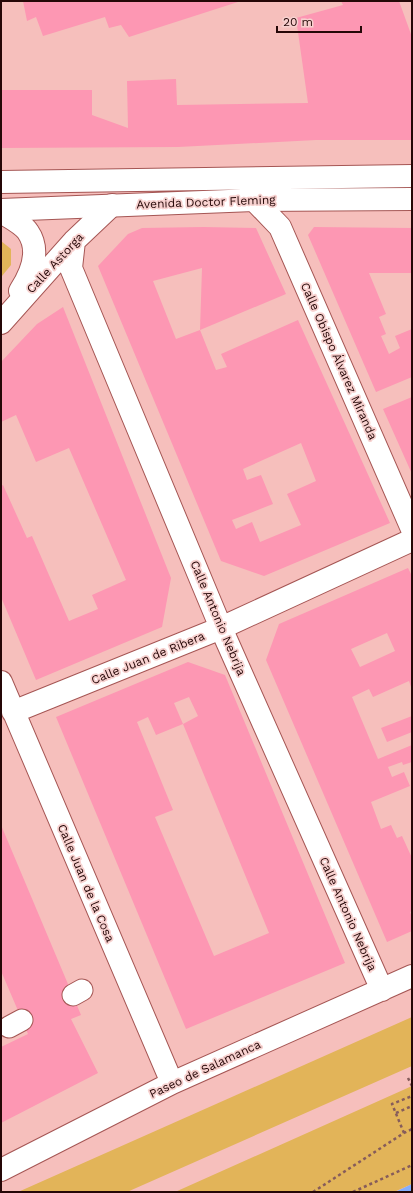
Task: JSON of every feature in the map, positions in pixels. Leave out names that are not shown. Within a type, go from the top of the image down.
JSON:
[{"type":"street","name":"Avenida Doctor Fleming","points":[[1,182],[412,176]]},
{"type":"street","name":"Avenida Doctor Fleming","points":[[1,211],[254,200],[412,199]]},
{"type":"street","name":"Calle Obispo Álvarez Miranda","points":[[254,200],[280,227],[412,529]]},
{"type":"street","name":"Calle Astorga","points":[[1,323],[74,241],[112,205]]},
{"type":"street","name":"Calle Astorga","points":[[1,211],[28,232],[33,244],[35,260],[24,285],[1,323]]},
{"type":"street","name":"Calle Antonio Nebrija","points":[[74,241],[71,268],[221,628],[382,990]]},
{"type":"street","name":"Calle Juan de Ribera","points":[[13,712],[221,628],[412,540]]},
{"type":"street","name":"Calle Juan de la Cosa","points":[[1,682],[172,1083]]},
{"type":"street","name":"Paseo de Salamanca","points":[[1,1170],[172,1083],[412,976]]},
{"type":"path","points":[[408,1078],[412,1086]]},
{"type":"path","points":[[404,1133],[392,1104],[412,1096]]},
{"type":"path","points":[[396,1113],[412,1106]]},
{"type":"path","points":[[313,1192],[412,1129]]},
{"type":"path","points":[[353,1192],[412,1165]]},
{"type":"shaded area","points":[[1,241],[11,249],[11,265],[2,276]]},
{"type":"shaded area","points":[[412,1017],[412,1066],[127,1192],[18,1192]]},
{"type":"shaded area","points":[[412,1086],[412,1184],[394,1192],[175,1192]]},
{"type":"water","points":[[412,1184],[412,1192],[395,1192]]},
{"type":"building","points":[[23,1],[241,1],[129,37],[121,25],[109,28],[105,17],[43,36],[36,17],[27,21]]},
{"type":"building","points":[[341,1],[399,1],[412,37],[412,140],[316,140],[178,147],[1,148],[1,90],[92,90],[92,115],[128,128],[127,81],[176,79],[177,105],[308,103],[296,18],[343,5]]},
{"type":"building","points":[[314,227],[412,228],[412,273],[369,273],[386,314],[379,317],[386,334],[381,336],[389,354],[400,348],[395,336],[412,329],[412,377],[376,392],[308,235]]},
{"type":"building","points":[[142,228],[256,228],[286,294],[200,330],[216,370],[227,367],[221,354],[298,320],[390,523],[264,576],[221,561],[98,266],[128,234]],"holes":[[[202,268],[200,330],[176,339],[153,281]],[[301,443],[316,481],[287,494],[301,525],[260,542],[252,522],[236,529],[232,520],[273,504],[261,475],[247,480],[243,469]]]},
{"type":"building","points":[[63,307],[171,578],[162,627],[36,680],[1,597],[1,486],[3,485],[27,538],[32,536],[69,621],[98,609],[92,595],[126,580],[69,448],[36,462],[16,415],[1,422],[1,362],[37,324]]},
{"type":"building","points":[[412,397],[412,474],[383,409]]},
{"type":"building","points":[[408,568],[412,576],[412,690],[409,681],[373,697],[369,689],[352,697],[378,759],[412,745],[412,762],[403,765],[402,762],[388,767],[392,777],[404,772],[410,786],[371,802],[381,829],[391,825],[397,838],[402,836],[412,858],[412,911],[410,912],[412,917],[412,931],[387,942],[266,660],[279,624]],"holes":[[[387,633],[395,651],[360,667],[351,649]]]},
{"type":"building","points":[[188,662],[225,675],[345,963],[186,1029],[56,717]],"holes":[[[189,697],[198,716],[183,724],[174,703]],[[148,717],[156,735],[183,724],[269,933],[214,956],[155,817],[173,810],[137,722]]]},
{"type":"building","points":[[412,716],[412,732],[387,742],[381,728]]},
{"type":"building","points":[[1,825],[81,1015],[71,1019],[98,1073],[1,1123],[1,1047],[28,1034],[1,971]]}]
